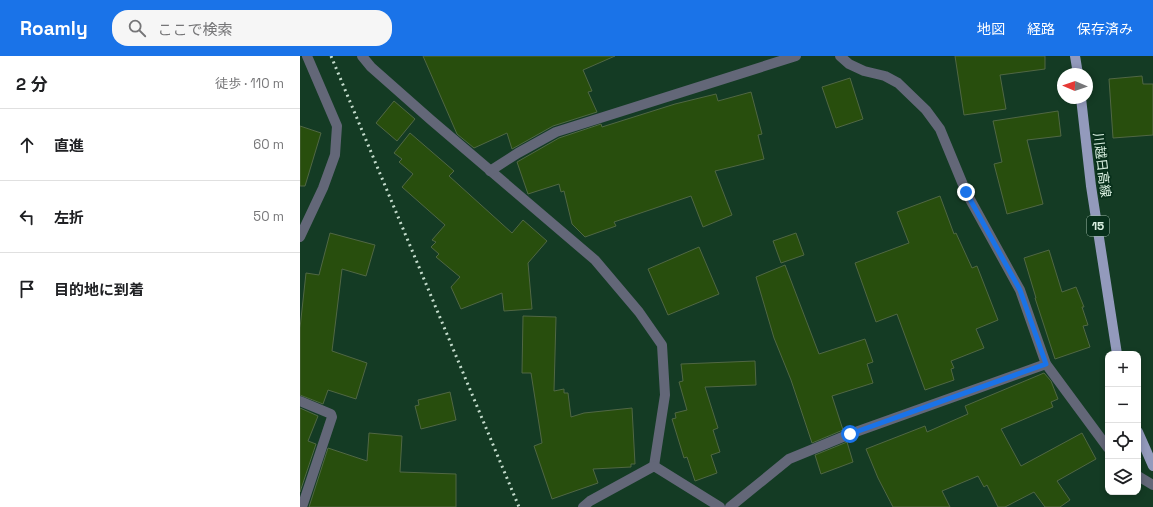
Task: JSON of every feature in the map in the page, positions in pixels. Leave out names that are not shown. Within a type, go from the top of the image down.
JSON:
[{"type":"main road","points":[[1076,56],[1077,68]]},
{"type":"main road","name":"川越日高線","points":[[1082,104],[1091,186],[1117,351]]},
{"type":"main road","points":[[1141,439],[1153,466]]},
{"type":"street","points":[[300,237],[323,188],[335,156],[337,126],[307,56]]},
{"type":"street","points":[[362,56],[371,67],[490,172],[595,260],[639,312],[662,345],[665,395],[654,466]]},
{"type":"street","points":[[490,172],[518,153],[556,132],[796,56]]},
{"type":"street","points":[[840,56],[848,64],[864,71],[885,76],[898,83],[926,110],[940,129],[966,192],[1020,290],[1046,364],[1105,444]]},
{"type":"street","points":[[730,507],[789,459],[850,434],[1046,364]]},
{"type":"street","points":[[300,401],[331,414],[332,417],[302,507]]},
{"type":"street","points":[[583,507],[607,491],[654,466]]},
{"type":"street","points":[[654,466],[720,507]]},
{"type":"street","points":[[1141,478],[1153,485]]},
{"type":"building","points":[[423,56],[615,56],[583,70],[592,91],[588,92],[597,112],[553,126],[512,149],[507,133],[474,148],[457,134]]},
{"type":"building","points":[[955,56],[1045,56],[1045,69],[1000,75],[1006,109],[964,115]]},
{"type":"building","points":[[1142,76],[1143,84],[1153,84],[1153,135],[1113,138],[1109,79]]},
{"type":"building","points":[[850,78],[863,119],[836,128],[822,87]]},
{"type":"building","points":[[751,92],[762,134],[758,135],[764,159],[715,171],[732,215],[703,227],[691,196],[614,222],[616,226],[585,237],[572,224],[564,191],[561,192],[559,184],[528,194],[517,162],[559,138],[601,124],[602,127],[675,104],[716,94],[718,101]]},
{"type":"building","points":[[394,101],[415,119],[397,141],[376,123]]},
{"type":"building","points":[[1058,111],[1061,136],[1027,140],[1043,204],[1007,214],[994,164],[1002,162],[993,121]]},
{"type":"building","points":[[300,126],[321,133],[305,186],[300,186]]},
{"type":"building","points":[[410,133],[454,171],[449,176],[512,233],[523,220],[547,241],[528,263],[532,309],[504,311],[502,293],[461,309],[451,287],[460,277],[436,257],[439,254],[431,247],[436,242],[432,240],[445,225],[402,187],[413,174],[399,162],[402,159],[394,153]]},
{"type":"building","points":[[940,196],[954,234],[956,233],[972,268],[977,266],[998,320],[976,329],[984,348],[951,361],[954,368],[951,369],[954,380],[925,390],[897,314],[876,322],[855,263],[909,243],[897,212]]},
{"type":"building","points":[[330,233],[375,245],[366,276],[342,269],[332,351],[367,363],[356,399],[328,390],[323,404],[300,395],[300,328],[306,273],[319,275]]},
{"type":"building","points":[[796,233],[804,255],[781,263],[773,241]]},
{"type":"building","points":[[699,247],[719,294],[668,315],[648,269]]},
{"type":"building","points":[[1049,250],[1062,292],[1076,287],[1084,307],[1082,307],[1088,325],[1083,326],[1090,347],[1055,359],[1035,298],[1024,258]]},
{"type":"building","points":[[785,265],[819,354],[865,339],[873,362],[867,364],[873,383],[832,396],[843,430],[812,443],[791,380],[774,338],[756,277]]},
{"type":"building","points":[[523,316],[556,317],[554,391],[564,389],[564,393],[568,393],[571,417],[584,413],[632,408],[635,464],[631,464],[631,467],[593,469],[598,483],[552,499],[534,446],[542,443],[531,373],[522,373]]},
{"type":"building","points":[[755,361],[756,385],[705,387],[718,428],[713,430],[720,452],[711,455],[717,473],[695,481],[687,457],[684,458],[672,419],[676,418],[675,413],[687,410],[679,382],[683,381],[681,364]]},
{"type":"building","points":[[1044,373],[1051,381],[1058,399],[1051,402],[1053,407],[1001,429],[1021,466],[1082,433],[1096,459],[1057,481],[1070,500],[1060,507],[1045,507],[1034,492],[1005,507],[998,507],[987,485],[984,487],[978,476],[942,491],[950,507],[893,507],[878,478],[866,449],[925,426],[927,432],[968,414],[965,406]]},
{"type":"building","points":[[450,392],[456,420],[421,429],[415,406],[419,405],[418,400]]},
{"type":"building","points":[[300,408],[318,416],[308,441],[316,444],[300,492]]},
{"type":"building","points":[[369,433],[402,436],[400,472],[456,474],[456,507],[309,507],[328,448],[367,461]]},
{"type":"building","points":[[847,442],[853,462],[821,474],[815,455]]},
{"type":"railway","points":[[331,56],[519,507]]},
{"type":"route","points":[[850,434],[1046,364],[1020,290],[992,237],[976,213],[966,192]]}]
